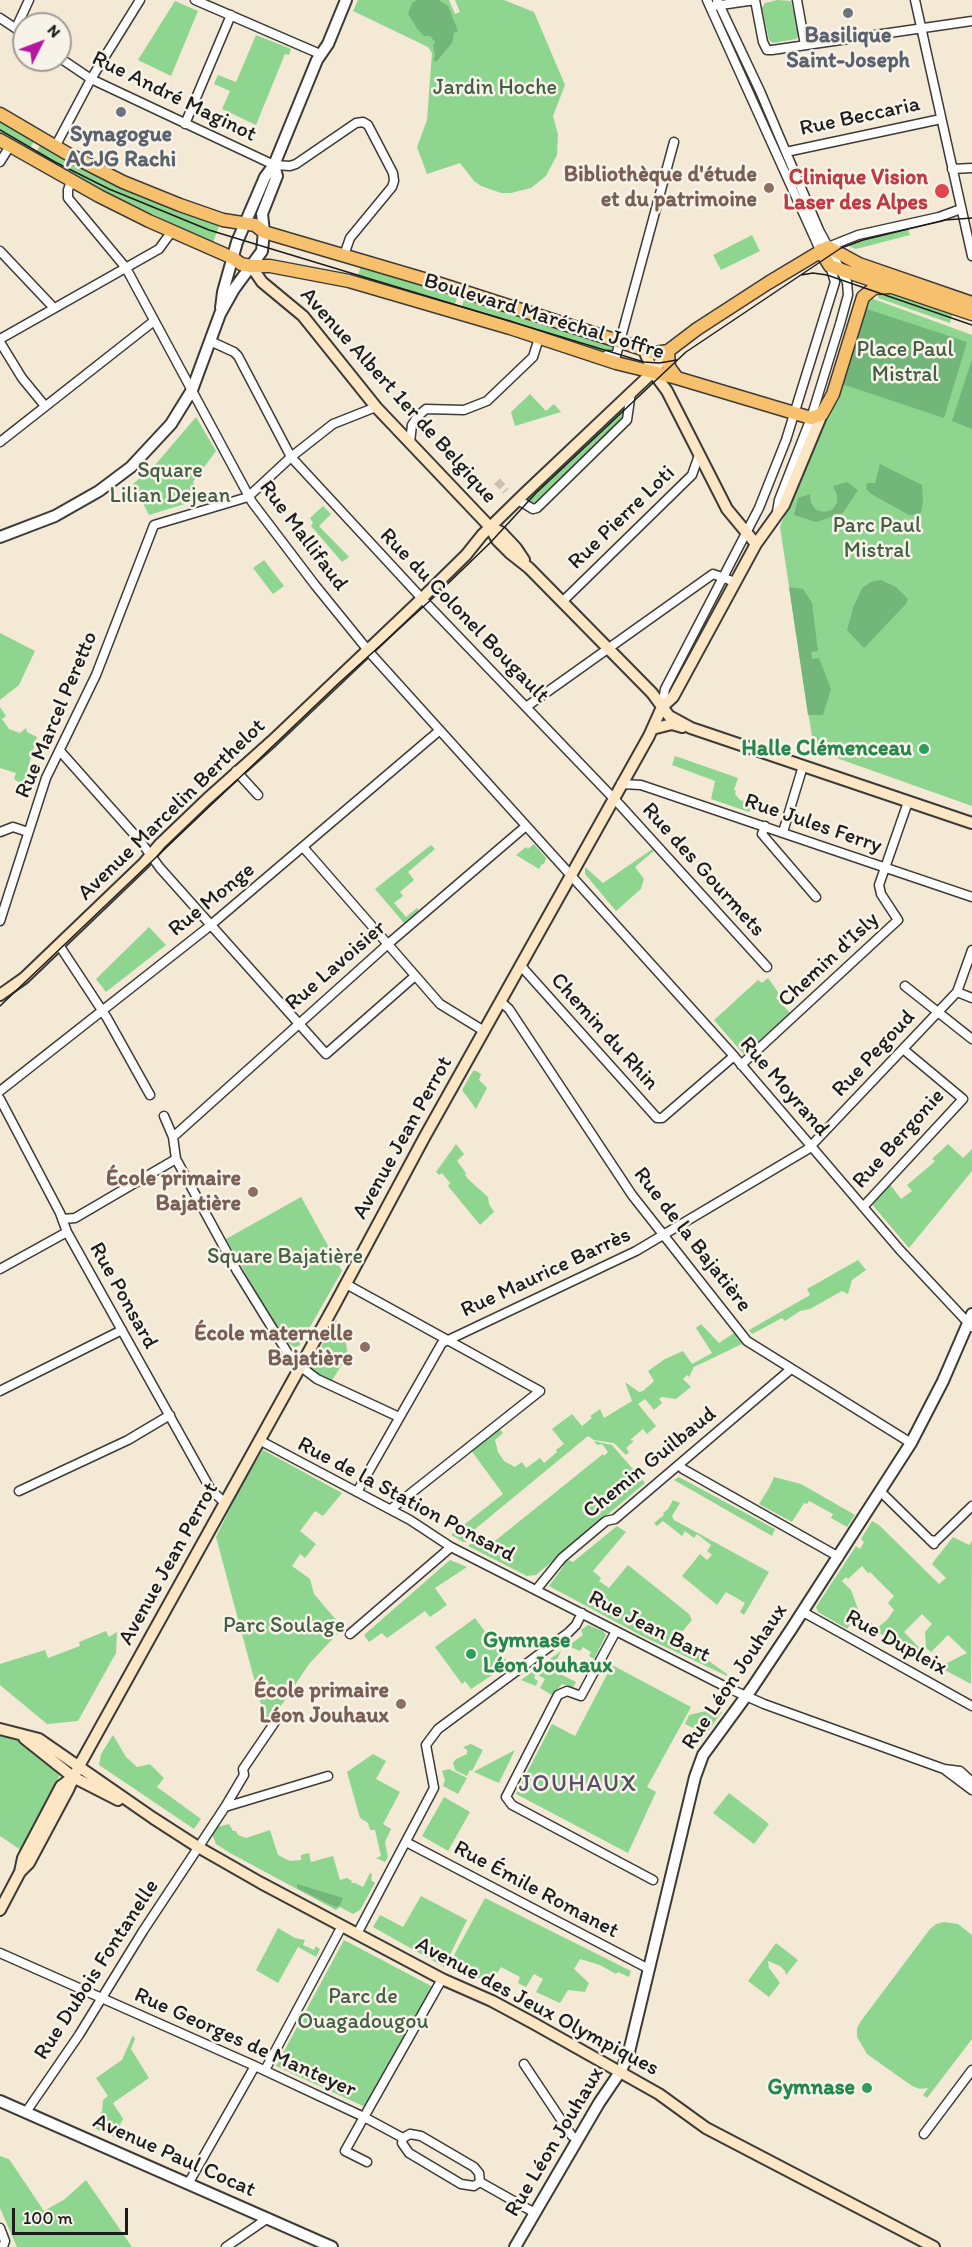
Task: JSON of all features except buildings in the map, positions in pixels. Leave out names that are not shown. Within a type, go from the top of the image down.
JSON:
[{"type":"main road","name":"Boulevard Maréchal Joffre","points":[[0,114],[55,147],[123,182],[223,220],[255,225],[264,231],[644,350],[668,351]]},
{"type":"main road","points":[[5,143],[71,181],[172,231],[233,258],[241,264],[251,266]]},
{"type":"main road","points":[[824,248],[836,268],[889,287],[972,310]]},
{"type":"main road","points":[[824,248],[972,310]]},
{"type":"main road","points":[[667,392],[668,385],[677,378],[669,367],[668,351],[706,323],[824,248]]},
{"type":"main road","name":"Boulevard Maréchal Joffre","points":[[251,266],[270,266],[349,281],[580,352],[795,413],[817,416]]},
{"type":"main road","name":"Avenue Albert 1er de Belgique","points":[[251,266],[262,282],[303,316],[316,330],[376,407],[490,527],[495,537],[510,553],[529,568],[652,693],[669,716],[692,728]]},
{"type":"main road","points":[[644,350],[653,372],[667,392],[727,509],[756,544],[784,505],[817,416],[833,394],[863,297],[874,288],[889,287]]},
{"type":"main road","name":"Avenue Marcelin Berthelot","points":[[0,995],[24,978],[59,945],[237,771],[272,741],[466,555],[490,527],[653,372],[668,351]]},
{"type":"main road","name":"Avenue Jean Perrot","points":[[0,1910],[20,1872],[29,1863],[76,1771],[652,729],[662,707],[673,697],[756,544]]},
{"type":"main road","points":[[652,729],[672,724],[692,728],[972,823]]},
{"type":"main road","name":"Avenue des Jeux Olympiques","points":[[0,1729],[18,1734],[198,1847],[441,1979],[492,2001],[659,2094],[706,2128],[934,2247]]},
{"type":"street","points":[[55,147],[92,79],[140,0]]},
{"type":"street","points":[[195,0],[320,54]]},
{"type":"street","points":[[220,314],[234,250],[265,177],[274,165],[320,54],[322,41],[339,0]]},
{"type":"street","points":[[320,54],[328,44],[346,0]]},
{"type":"street","points":[[824,248],[708,3],[755,0],[762,42],[767,50],[972,21]]},
{"type":"street","points":[[797,0],[806,45]]},
{"type":"street","points":[[915,0],[961,209],[970,230],[972,256]]},
{"type":"street","points":[[718,3],[786,152],[824,248]]},
{"type":"street","points":[[185,124],[231,15]]},
{"type":"street","name":"Rue André Maginot","points":[[72,66],[92,79],[274,165]]},
{"type":"street","name":"Rue Beccaria","points":[[786,152],[941,118]]},
{"type":"street","points":[[274,165],[296,164],[356,123],[363,122],[368,125],[393,173],[394,181],[392,187],[350,238],[344,255]]},
{"type":"street","points":[[580,352],[594,351],[615,357],[674,142]]},
{"type":"street","points":[[0,162],[5,143]]},
{"type":"street","points":[[0,537],[66,511],[115,480],[142,456],[171,424],[192,390],[220,314],[234,289],[262,250],[264,231],[262,214],[277,176],[274,165]]},
{"type":"street","points":[[952,169],[972,168]]},
{"type":"street","name":"Rue Mallifaud","points":[[71,181],[68,198],[126,268],[248,496],[315,585],[368,649],[571,874]]},
{"type":"street","points":[[824,248],[858,235],[939,217],[961,209],[972,213]]},
{"type":"street","points":[[45,406],[22,378],[0,341],[53,308],[159,249],[172,231]]},
{"type":"street","points":[[0,251],[53,308]]},
{"type":"street","points":[[747,533],[763,500],[795,413],[835,282],[836,268]]},
{"type":"street","points":[[817,416],[848,295],[847,282],[836,268]]},
{"type":"street","points":[[0,442],[154,321]]},
{"type":"street","points":[[410,442],[412,425],[426,409],[464,410],[487,400],[533,357],[539,338]]},
{"type":"street","name":"Rue du Colonel Bougault","points":[[210,341],[238,356],[291,457],[613,798]]},
{"type":"street","points":[[518,500],[535,509],[545,500],[627,420],[631,391]]},
{"type":"street","points":[[248,496],[291,457],[333,424],[376,407]]},
{"type":"street","name":"Rue Pierre Loti","points":[[562,602],[692,475],[699,455]]},
{"type":"street","name":"Rue Marcel Peretto","points":[[0,921],[46,778],[96,675],[154,525],[248,496]]},
{"type":"street","name":"Avenue Jean Perrot","points":[[662,707],[665,689],[747,533]]},
{"type":"street","points":[[526,707],[713,573],[735,582]]},
{"type":"street","name":"Rue Monge","points":[[0,1091],[211,925],[441,730]]},
{"type":"street","points":[[60,752],[326,1054],[415,976]]},
{"type":"street","points":[[783,832],[803,766]]},
{"type":"street","points":[[630,768],[641,785]]},
{"type":"street","points":[[237,771],[258,795]]},
{"type":"street","name":"Rue Jules Ferry","points":[[621,784],[641,785],[972,897]]},
{"type":"street","name":"Rue des Gourmets","points":[[613,798],[767,967]]},
{"type":"street","points":[[885,867],[908,802]]},
{"type":"street","name":"Rue Lavoisier","points":[[173,1137],[298,1023],[526,826]]},
{"type":"street","points":[[765,826],[762,834],[816,897]]},
{"type":"street","points":[[0,832],[13,827],[28,832]]},
{"type":"street","points":[[303,847],[440,1004],[484,1031]]},
{"type":"street","name":"Chemin d'Isly","points":[[741,1065],[898,920],[881,894],[879,885],[885,867]]},
{"type":"street","name":"Rue Moyrand","points":[[571,874],[734,1056],[863,1207],[971,1322]]},
{"type":"street","points":[[59,945],[103,1010],[150,1095]]},
{"type":"street","points":[[972,950],[957,992],[972,998]]},
{"type":"street","name":"Chemin du Rhin","points":[[520,966],[657,1118],[662,1118],[734,1056]]},
{"type":"street","points":[[905,986],[972,1039]]},
{"type":"street","name":"Rue Pegoud","points":[[811,1146],[957,992]]},
{"type":"street","name":"Rue de la Bajatière","points":[[501,1002],[509,1009],[632,1195],[747,1341],[911,1443]]},
{"type":"street","name":"Rue Bergonie","points":[[863,1207],[963,1099],[903,1049]]},
{"type":"street","name":"Rue Ponsard","points":[[0,1099],[63,1219],[67,1232],[211,1490],[225,1503]]},
{"type":"street","points":[[164,1116],[173,1137],[176,1159],[237,1271],[289,1355],[317,1379],[399,1418]]},
{"type":"street","name":"Rue Maurice Barrès","points":[[357,1492],[440,1345],[636,1251],[811,1146]]},
{"type":"street","points":[[63,1219],[75,1218],[176,1159]]},
{"type":"street","points":[[0,1269],[67,1232]]},
{"type":"street","points":[[346,1284],[540,1391],[391,1509]]},
{"type":"street","name":"Rue Léon Jouhaux","points":[[515,2247],[628,2056],[698,1766],[709,1745],[746,1696],[881,1492],[911,1443],[971,1322]]},
{"type":"street","points":[[0,1390],[122,1330]]},
{"type":"street","name":"Chemin Guilbaud","points":[[536,1590],[540,1582],[562,1558],[606,1521],[615,1519],[791,1369]]},
{"type":"street","points":[[19,1491],[119,1445],[170,1415]]},
{"type":"street","name":"Rue de la Station Ponsard","points":[[259,1440],[391,1509],[451,1547],[536,1590]]},
{"type":"street","points":[[679,1465],[839,1557]]},
{"type":"street","points":[[881,1492],[932,1542],[936,1541],[972,1506]]},
{"type":"street","points":[[350,1634],[451,1547]]},
{"type":"street","name":"Rue Jean Bart","points":[[536,1590],[746,1696],[944,1769]]},
{"type":"street","name":"Rue Dupleix","points":[[803,1612],[972,1706]]},
{"type":"street","points":[[357,1934],[434,1788],[426,1745],[441,1725],[568,1633],[576,1625],[582,1613]]},
{"type":"street","points":[[616,1631],[581,1696],[567,1691],[558,1695],[508,1789],[506,1797],[509,1803],[652,1880]]},
{"type":"street","name":"Rue Dubois Fontanelle","points":[[26,2112],[79,2035],[225,1807],[244,1775],[243,1769],[277,1719]]},
{"type":"street","points":[[944,1769],[972,1772]]},
{"type":"street","points":[[944,1769],[972,1790]]},
{"type":"street","points":[[960,1771],[972,1782]]},
{"type":"street","points":[[225,1807],[328,1776]]},
{"type":"street","name":"Rue Émile Romanet","points":[[406,1842],[649,1969]]},
{"type":"street","points":[[265,2070],[342,1926]]},
{"type":"street","name":"Rue Georges de Manteyer","points":[[0,1953],[364,2116],[441,1979]]},
{"type":"street","points":[[525,2064],[572,2136],[578,2139]]},
{"type":"street","points":[[188,2184],[255,2066]]},
{"type":"street","points":[[924,2134],[972,2070]]},
{"type":"street","name":"Avenue Paul Cocat","points":[[0,2101],[332,2247]]},
{"type":"street","points":[[366,2162],[345,2151],[364,2116],[403,2139]]},
{"type":"street","points":[[403,2139],[410,2134],[425,2138],[477,2170],[481,2178],[480,2182]]},
{"type":"street","points":[[403,2139],[402,2143],[409,2153],[461,2184],[474,2186],[480,2182]]},
{"type":"street","points":[[480,2182],[535,2213]]},
{"type":"street","points":[[226,2247],[268,2218]]},
{"type":"street","points":[[0,2228],[5,2241],[3,2247]]},
{"type":"green space","name":"Jardin Hoche","points":[[358,0],[449,0],[455,14],[460,12],[455,0],[504,0],[534,12],[565,85],[553,116],[558,134],[557,155],[546,176],[531,188],[501,193],[474,181],[460,163],[427,174],[417,147],[427,120],[432,53],[428,47],[353,11]]},
{"type":"green space","points":[[417,0],[439,0],[448,6],[458,31],[454,33],[452,43],[436,62],[433,60],[435,42],[430,36],[424,36],[418,30],[408,14],[412,3]]},
{"type":"green space","points":[[777,0],[791,1],[799,36],[796,39],[773,43],[769,40],[762,8],[765,3]]},
{"type":"green space","points":[[175,1],[198,11],[171,76],[138,60]]},
{"type":"green space","points":[[256,35],[291,49],[289,55],[285,54],[256,125],[222,109],[230,91],[214,84],[218,75],[236,82]]},
{"type":"green space","points":[[0,119],[35,140],[28,151],[0,134]]},
{"type":"green space","points":[[41,143],[220,223],[213,243],[67,173],[35,155]]},
{"type":"green space","points":[[907,226],[910,235],[856,249],[844,244],[857,238]]},
{"type":"green space","points":[[752,235],[760,251],[721,270],[713,255]]},
{"type":"green space","points":[[361,266],[458,295],[454,307],[357,278]]},
{"type":"green space","points":[[880,291],[953,311],[950,323],[878,298]]},
{"type":"green space","points":[[465,297],[614,344],[616,347],[611,355],[461,309]]},
{"type":"green space","name":"Parc Paul Mistral","points":[[868,297],[972,335],[972,806],[814,750],[780,527]]},
{"type":"green space","name":"Place Paul Mistral","points":[[867,309],[967,342],[944,418],[842,384]]},
{"type":"green space","points":[[972,359],[972,429],[952,421]]},
{"type":"green space","points":[[530,394],[546,411],[554,404],[561,412],[515,426],[511,412]]},
{"type":"green space","points":[[627,403],[625,417],[533,504],[525,501]]},
{"type":"green space","name":"Square Lilian Dejean","points":[[196,417],[216,451],[193,482],[201,499],[149,515],[133,484],[155,465]]},
{"type":"green space","points":[[880,464],[922,485],[923,502],[918,515],[909,515],[866,489],[867,483],[875,483]]},
{"type":"green space","points":[[847,482],[858,490],[843,513],[816,522],[794,515],[798,498],[810,494],[811,503],[816,510],[824,512],[832,510],[837,503],[837,495],[833,486]]},
{"type":"green space","points":[[323,506],[331,514],[319,526],[349,557],[342,562],[311,526],[313,523],[310,518]]},
{"type":"green space","points":[[264,560],[284,586],[273,594],[253,568]]},
{"type":"green space","points":[[881,580],[896,587],[908,599],[906,604],[864,648],[847,630],[862,588],[871,582]]},
{"type":"green space","points":[[789,587],[803,589],[812,603],[818,651],[811,652],[812,659],[819,658],[831,689],[823,715],[808,715]]},
{"type":"green space","points":[[0,633],[35,651],[19,685],[0,700]]},
{"type":"green space","points":[[0,707],[6,716],[2,719],[9,729],[20,733],[26,728],[27,732],[37,737],[23,785],[14,779],[16,773],[0,768]]},
{"type":"green space","points":[[675,756],[738,778],[735,794],[751,808],[749,812],[711,799],[715,781],[672,765]]},
{"type":"green space","points":[[534,844],[546,858],[539,869],[516,855]]},
{"type":"green space","points":[[431,845],[435,849],[408,872],[414,880],[400,892],[403,896],[394,903],[406,917],[417,908],[419,910],[404,923],[375,889]]},
{"type":"green space","points":[[654,848],[655,850],[635,867],[644,879],[641,889],[616,911],[585,874],[585,867],[603,883]]},
{"type":"green space","points":[[149,927],[166,945],[106,992],[96,979]]},
{"type":"green space","points":[[768,978],[780,995],[776,998],[792,1015],[746,1057],[714,1020],[758,980],[762,983]]},
{"type":"green space","points":[[473,1071],[481,1074],[479,1080],[487,1088],[476,1109],[462,1090]]},
{"type":"green space","points":[[456,1144],[464,1154],[457,1161],[468,1179],[488,1197],[494,1212],[480,1225],[448,1186],[450,1183],[442,1173],[439,1175],[436,1172]]},
{"type":"green space","points":[[948,1144],[963,1158],[972,1149],[972,1171],[909,1248],[870,1202],[889,1183],[901,1199],[912,1191],[907,1185],[935,1161],[932,1159]]},
{"type":"green space","name":"Square Bajatière","points":[[301,1197],[342,1271],[299,1346],[294,1347],[282,1338],[226,1239]]},
{"type":"green space","points":[[858,1260],[866,1270],[852,1280],[848,1294],[842,1291],[810,1309],[800,1311],[785,1321],[782,1318],[752,1334],[749,1330],[810,1295],[807,1289]]},
{"type":"green space","points":[[336,1320],[345,1338],[348,1355],[331,1382],[308,1370]]},
{"type":"green space","points":[[701,1324],[719,1343],[734,1333],[742,1344],[694,1367],[689,1377],[687,1375],[683,1379],[691,1387],[676,1399],[662,1397],[659,1399],[662,1403],[654,1410],[645,1399],[638,1404],[656,1426],[647,1434],[643,1429],[630,1440],[634,1441],[626,1448],[629,1452],[626,1455],[614,1443],[594,1440],[588,1436],[463,1539],[467,1542],[451,1535],[503,1494],[471,1450],[499,1428],[503,1433],[495,1440],[498,1452],[504,1461],[515,1467],[522,1462],[526,1468],[540,1458],[544,1463],[564,1444],[552,1429],[572,1414],[582,1426],[600,1409],[604,1418],[632,1401],[625,1382],[639,1392],[643,1391],[654,1381],[648,1371],[665,1359],[683,1351],[692,1364],[712,1353],[696,1328]]},
{"type":"green space","points":[[594,1441],[612,1445],[645,1483],[536,1575],[527,1576],[468,1546],[475,1540],[485,1549],[603,1454],[604,1456],[608,1452],[602,1444],[597,1445]]},
{"type":"green space","name":"Parc Soulage","points":[[263,1450],[342,1493],[323,1516],[315,1511],[300,1531],[316,1544],[305,1558],[300,1554],[292,1566],[310,1579],[314,1594],[343,1628],[309,1664],[267,1727],[216,1537],[240,1488]]},
{"type":"green space","points":[[679,1477],[775,1529],[772,1536],[674,1480]]},
{"type":"green space","points":[[774,1477],[801,1484],[855,1515],[847,1527],[831,1518],[833,1514],[809,1501],[807,1504],[804,1503],[792,1522],[759,1504]]},
{"type":"green space","points":[[673,1500],[680,1503],[672,1516],[674,1520],[769,1572],[744,1615],[740,1612],[745,1603],[726,1592],[717,1605],[682,1576],[700,1554],[707,1560],[712,1555],[707,1551],[711,1545],[697,1534],[694,1538],[685,1531],[682,1536],[663,1521],[657,1526],[654,1523],[664,1515],[663,1513]]},
{"type":"green space","points":[[872,1521],[879,1525],[939,1584],[946,1578],[932,1564],[934,1561],[953,1537],[969,1545],[972,1541],[971,1684],[939,1667],[967,1653],[948,1635],[931,1652],[926,1648],[925,1632],[932,1624],[922,1614],[904,1632],[936,1665],[865,1625],[870,1621],[877,1628],[887,1620],[894,1610],[888,1603],[894,1596],[862,1566],[848,1579],[846,1577],[842,1581],[851,1590],[859,1612],[847,1629],[818,1612],[816,1607],[856,1546],[860,1549],[864,1542],[861,1539]]},
{"type":"green space","points":[[617,1526],[626,1532],[593,1571],[601,1578],[599,1581],[609,1588],[628,1565],[689,1614],[692,1620],[677,1638],[727,1676],[642,1636],[549,1586],[566,1559],[573,1562]]},
{"type":"green space","points":[[450,1560],[467,1567],[435,1588],[447,1605],[430,1617],[425,1611],[387,1638],[382,1633],[369,1642],[364,1635]]},
{"type":"green space","name":"Gymnase Léon Jouhaux","points":[[475,1618],[509,1664],[471,1689],[465,1681],[462,1684],[435,1647]]},
{"type":"green space","points":[[588,1625],[603,1631],[606,1635],[594,1659],[589,1656],[591,1652],[583,1647],[580,1651],[568,1646],[583,1635],[581,1630]]},
{"type":"green space","points":[[106,1631],[109,1637],[117,1632],[116,1653],[78,1721],[47,1724],[0,1685],[0,1664],[45,1650],[48,1658],[80,1646],[79,1642]]},
{"type":"green space","points":[[561,1651],[552,1670],[576,1682],[573,1687],[562,1684],[552,1695],[540,1688],[545,1679],[536,1674],[534,1678],[538,1681],[536,1686],[521,1680]]},
{"type":"green space","points":[[612,1665],[691,1707],[647,1787],[656,1792],[628,1853],[516,1794],[552,1724],[575,1736]]},
{"type":"green space","points":[[714,1709],[722,1712],[698,1745],[695,1744],[701,1732],[685,1724],[689,1715]]},
{"type":"green space","points":[[0,1735],[19,1739],[58,1770],[56,1785],[22,1851],[0,1836]]},
{"type":"green space","points":[[113,1735],[126,1757],[137,1767],[150,1764],[164,1778],[157,1787],[201,1819],[194,1829],[99,1765],[101,1754]]},
{"type":"green space","points":[[471,1744],[483,1750],[467,1776],[455,1770],[453,1763],[467,1754],[467,1750],[463,1747]]},
{"type":"green space","points":[[515,1750],[499,1783],[474,1772],[475,1771]]},
{"type":"green space","points":[[373,1754],[386,1761],[376,1779],[400,1792],[383,1824],[391,1829],[385,1842],[388,1857],[385,1862],[376,1858],[381,1856],[375,1830],[370,1830],[368,1823],[360,1818],[347,1772]]},
{"type":"green space","points":[[449,1769],[467,1778],[458,1794],[443,1786],[445,1780],[442,1771]]},
{"type":"green space","points":[[729,1793],[769,1824],[754,1844],[713,1813]]},
{"type":"green space","points":[[444,1797],[470,1812],[448,1851],[422,1836]]},
{"type":"green space","points":[[229,1824],[233,1831],[246,1838],[270,1830],[278,1855],[290,1861],[301,1860],[301,1855],[309,1853],[311,1862],[333,1856],[340,1880],[347,1878],[352,1881],[351,1883],[363,1887],[370,1873],[372,1874],[371,1880],[375,1883],[360,1910],[353,1914],[340,1907],[336,1910],[216,1844],[212,1834],[217,1827]]},
{"type":"green space","points":[[297,1884],[343,1898],[340,1905],[336,1907],[297,1888]]},
{"type":"green space","points":[[421,1896],[467,1920],[444,1967],[373,1927],[380,1915],[403,1927]]},
{"type":"green space","points":[[485,1898],[631,1971],[629,1977],[580,1959],[574,1969],[589,1983],[585,1992],[568,1990],[560,2003],[536,1992],[543,1979],[534,1974],[526,1987],[518,1983],[520,1977],[501,1967],[491,1984],[453,1965],[455,1953]]},
{"type":"green space","points":[[944,1922],[958,1924],[972,1935],[972,2039],[927,2098],[923,2095],[928,2088],[920,2089],[912,2086],[867,2054],[857,2037],[857,2028],[930,1929]]},
{"type":"green space","points":[[278,1928],[295,1938],[305,1940],[303,1945],[314,1950],[316,1946],[320,1949],[316,1957],[298,1947],[278,1983],[256,1970]]},
{"type":"green space","name":"Parc de Ouagadougou","points":[[344,1940],[433,1987],[365,2107],[276,2066]]},
{"type":"green space","points":[[776,1943],[798,1960],[786,1975],[780,1966],[768,1961],[769,1968],[780,1983],[769,1997],[748,1981]]},
{"type":"green space","points":[[133,2035],[135,2039],[131,2049],[149,2078],[113,2103],[123,2119],[114,2137],[94,2128],[102,2111],[103,2100],[108,2096],[96,2078],[122,2060]]},
{"type":"green space","points":[[0,2156],[9,2159],[44,2211],[65,2199],[86,2180],[132,2247],[17,2247],[0,2208]]},
{"type":"tunnel","points":[[497,481],[506,491]]},
{"type":"tram line","points":[[0,130],[55,162],[109,189],[209,230],[644,362],[659,363],[677,360]]},
{"type":"tram line","points":[[0,1006],[339,683],[434,597],[490,543],[536,493],[686,352],[841,248],[863,240],[945,220],[972,218]]},
{"type":"tram line","points":[[801,275],[813,273],[827,275],[972,325]]},
{"type":"place","name":"Basilique Saint-Joseph","points":[[848,13]]},
{"type":"place","name":"Synagogue ACJG Rachi","points":[[121,112]]},
{"type":"place","name":"Bibliothèque d'étude et du patrimoine","points":[[769,188]]},
{"type":"place","name":"Clinique Vision Laser des Alpes","points":[[942,191]]},
{"type":"place","name":"Halle Clémenceau","points":[[924,749]]},
{"type":"place","name":"École primaire Bajatière","points":[[253,1192]]},
{"type":"place","name":"École maternelle Bajatière","points":[[365,1347]]},
{"type":"place","name":"Gymnase Léon Jouhaux","points":[[471,1654]]},
{"type":"place","name":"École primaire Léon Jouhaux","points":[[401,1704]]},
{"type":"place","name":"Gymnase","points":[[867,2088]]},
{"type":"district","name":"JOUHAUX","points":[[578,1785]]}]
